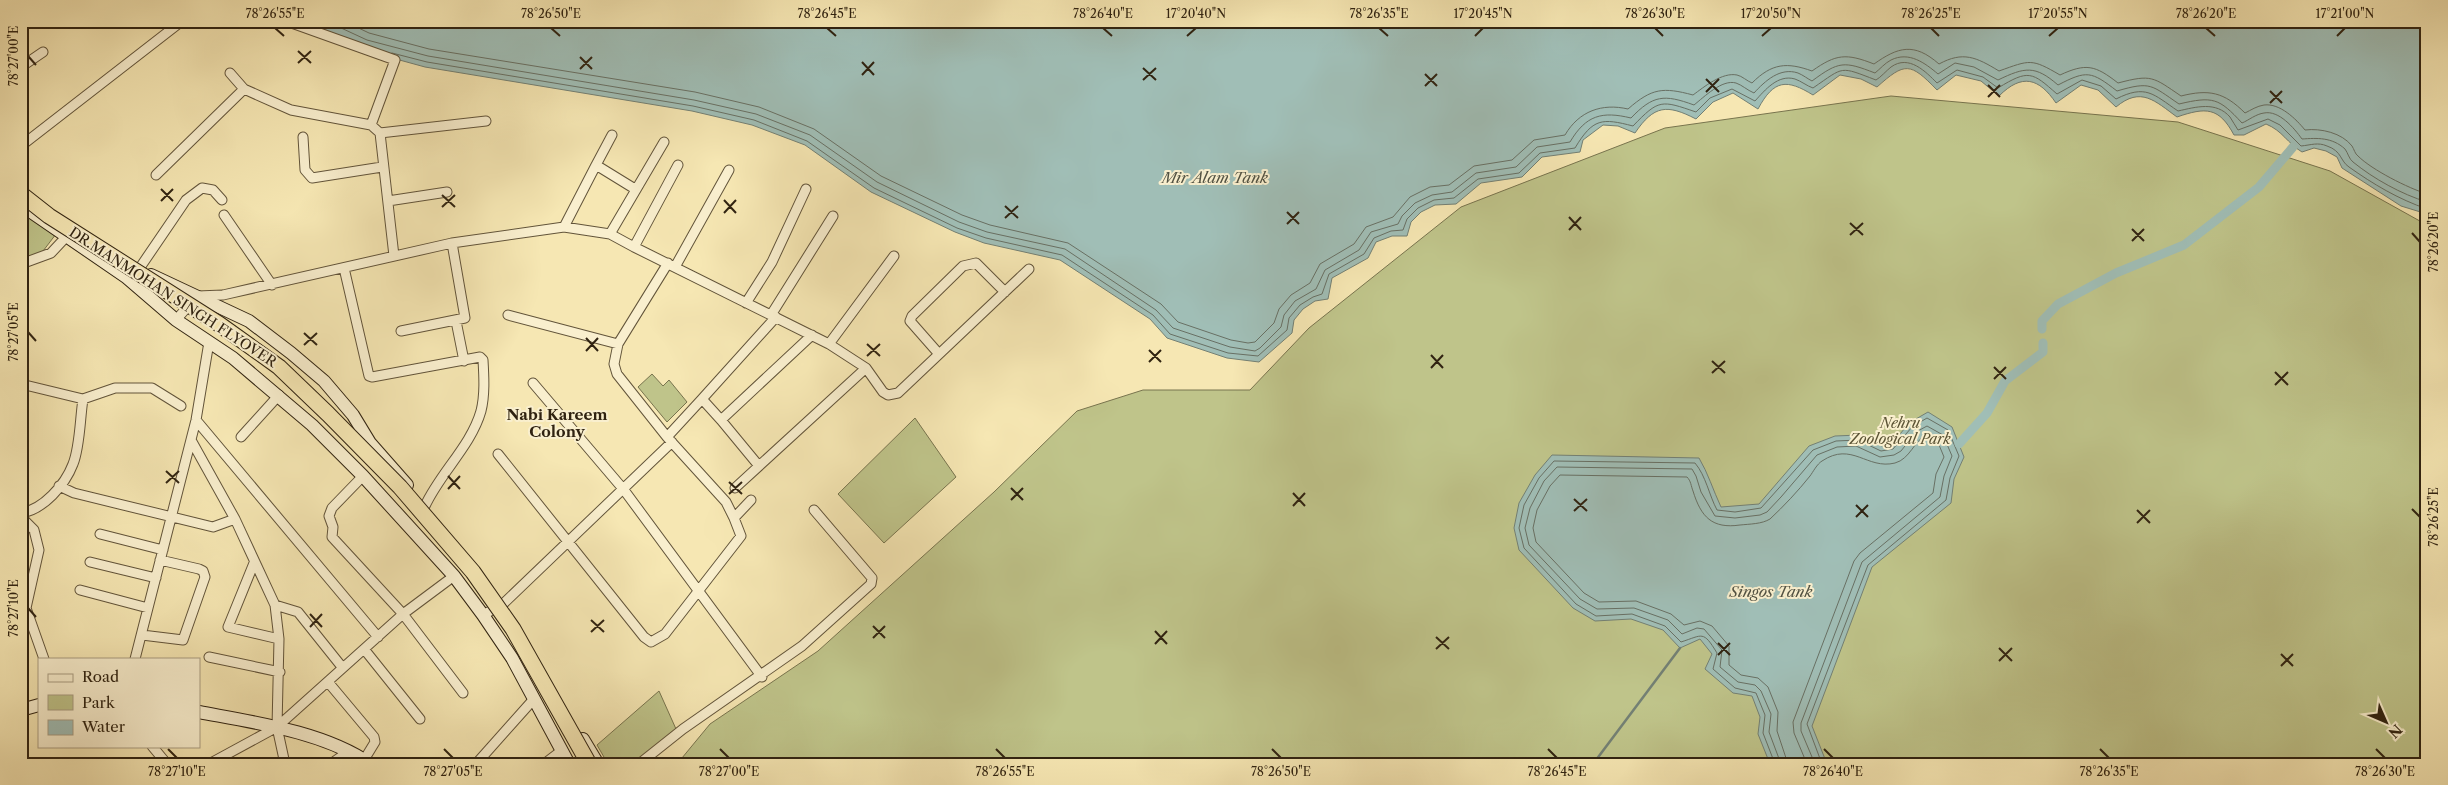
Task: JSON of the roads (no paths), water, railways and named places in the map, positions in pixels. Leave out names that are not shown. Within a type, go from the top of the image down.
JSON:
[{"type":"highway","name":"DR.MANMOHAN SINGH FLYOVER","points":[[21,194],[49,216],[219,324],[279,367],[328,414],[400,487],[473,572],[512,629],[589,764]]},
{"type":"highway","name":"DR.MANMOHAN SINGH FLYOVER","points":[[21,203],[266,368],[348,444],[440,545],[481,594],[581,764]]},
{"type":"street","points":[[21,146],[182,21]]},
{"type":"street","points":[[286,21],[395,60],[370,125]]},
{"type":"street","points":[[21,67],[43,52]]},
{"type":"street","points":[[230,73],[244,89],[291,110],[370,125],[380,133],[486,121]]},
{"type":"street","points":[[156,174],[244,89]]},
{"type":"street","points":[[380,133],[382,167],[394,256]]},
{"type":"street","points":[[564,227],[612,135]]},
{"type":"street","points":[[303,137],[305,170],[312,178],[382,167]]},
{"type":"street","points":[[610,234],[664,142]]},
{"type":"street","points":[[596,165],[635,189]]},
{"type":"street","points":[[634,247],[678,165]]},
{"type":"street","points":[[498,454],[644,637],[651,642],[665,634],[741,536],[726,502],[669,440],[617,374],[614,364],[618,344],[671,265],[729,170]]},
{"type":"street","points":[[139,269],[186,200],[202,188],[212,190],[222,200]]},
{"type":"street","points":[[746,304],[772,262],[806,189]]},
{"type":"street","points":[[21,190],[139,269],[249,321],[324,381],[353,415],[370,442],[488,581],[598,764]]},
{"type":"street","points":[[388,201],[447,192]]},
{"type":"street","points":[[21,203],[66,237],[126,277],[176,320],[233,358],[279,395],[363,476],[454,576],[483,615],[512,658],[569,764]]},
{"type":"street","points":[[224,215],[272,285]]},
{"type":"street","points":[[483,615],[503,604],[624,490],[669,440],[774,316],[833,216]]},
{"type":"street","points":[[176,320],[197,296],[223,295],[272,285],[452,243],[564,227],[610,234],[746,304],[812,335],[866,368],[883,392],[893,395],[898,393],[1029,269]]},
{"type":"street","points":[[21,264],[51,253],[66,237]]},
{"type":"street","points":[[400,331],[462,320],[465,316],[452,243]]},
{"type":"street","points":[[829,344],[894,256]]},
{"type":"street","points":[[939,354],[910,321],[912,316],[963,266],[976,262],[1005,292]]},
{"type":"street","points":[[344,268],[369,376],[480,357],[483,360],[484,393],[481,412],[466,442],[425,506]]},
{"type":"street","points":[[508,315],[618,344]]},
{"type":"street","points":[[456,320],[464,361]]},
{"type":"street","points":[[722,420],[812,335]]},
{"type":"street","points":[[135,658],[196,420],[209,342]]},
{"type":"street","points":[[735,488],[866,368]]},
{"type":"street","points":[[533,383],[624,490],[762,676]]},
{"type":"street","points":[[21,384],[83,399],[115,388],[152,388],[181,406]]},
{"type":"street","points":[[241,437],[279,395]]},
{"type":"street","points":[[44,658],[26,608],[39,550],[34,530],[21,515],[38,509],[59,486],[73,464],[83,399]]},
{"type":"street","points":[[702,399],[722,420],[759,466]]},
{"type":"street","points":[[196,420],[378,637]]},
{"type":"street","points":[[191,440],[235,519],[275,605],[280,672],[277,727],[285,764]]},
{"type":"street","points":[[363,476],[332,508],[329,516],[334,527],[332,537],[403,614],[464,693]]},
{"type":"street","points":[[59,486],[74,493],[214,527],[235,519]]},
{"type":"street","points":[[734,518],[751,500]]},
{"type":"street","points":[[639,764],[683,729],[762,676],[802,646],[872,581],[872,578],[814,510]]},
{"type":"street","points":[[100,534],[203,571],[204,577],[183,640],[142,635]]},
{"type":"street","points":[[90,562],[156,578]]},
{"type":"street","points":[[254,563],[228,627],[279,639]]},
{"type":"street","points":[[209,764],[277,727],[403,614],[454,576]]},
{"type":"street","points":[[80,590],[148,608]]},
{"type":"street","points":[[275,605],[298,612],[342,667]]},
{"type":"street","points":[[364,649],[420,719]]},
{"type":"street","points":[[209,657],[280,672]]},
{"type":"street","points":[[200,712],[277,727],[349,751],[367,762],[375,742],[374,737],[328,682]]},
{"type":"street","points":[[476,764],[533,700]]},
{"type":"street","points":[[21,710],[38,705]]},
{"type":"street","points":[[154,748],[167,764]]},
{"type":"street","points":[[331,764],[349,751]]},
{"type":"street","points":[[544,764],[561,751]]},
{"type":"water","name":"Mir Alam Tank","points":[[299,21],[2427,21],[2427,214],[2401,206],[2342,168],[2337,157],[2326,151],[2314,148],[2302,152],[2277,130],[2266,124],[2244,135],[2234,135],[2223,119],[2211,112],[2196,112],[2177,117],[2155,101],[2140,97],[2133,97],[2116,107],[2098,90],[2081,85],[2056,103],[2043,88],[2030,82],[2015,84],[1999,96],[1981,81],[1956,75],[1937,90],[1914,70],[1907,69],[1894,73],[1877,87],[1861,79],[1840,75],[1813,95],[1788,84],[1776,87],[1764,99],[1758,109],[1733,93],[1713,102],[1696,119],[1669,109],[1655,112],[1648,117],[1635,133],[1618,126],[1603,125],[1583,140],[1580,152],[1542,157],[1522,177],[1481,183],[1456,204],[1435,205],[1421,212],[1411,222],[1407,236],[1392,236],[1376,242],[1368,258],[1332,278],[1328,299],[1315,301],[1303,309],[1294,320],[1292,333],[1259,362],[1227,358],[1167,338],[1150,319],[1060,260],[984,243],[955,232],[871,192],[805,145],[752,125],[692,111],[425,67],[363,50]]},
{"type":"water","name":"Singos Tank","points":[[1928,412],[1952,427],[1964,457],[1954,479],[1951,503],[1872,567],[1812,726],[1827,764],[1770,764],[1758,734],[1760,717],[1752,696],[1733,693],[1705,669],[1712,654],[1700,639],[1680,648],[1663,630],[1631,619],[1595,621],[1573,608],[1519,550],[1514,528],[1519,503],[1535,475],[1552,455],[1699,458],[1721,507],[1759,504],[1809,446],[1835,436],[1859,435],[1882,446],[1892,444],[1909,423]]},
{"type":"waterway","points":[[2042,329],[2042,321],[2058,304],[2116,273],[2184,245],[2259,187],[2293,147]]},
{"type":"waterway","points":[[1959,444],[1987,413],[2005,381],[2043,352],[2043,343]]},
{"type":"waterway","points":[[1593,764],[1680,648]]},
{"type":"district","name":"Nabi Kareem Colony","points":[[557,422]]},
{"type":"park label","name":"Nehru Zoological Park","points":[[1900,432]]}]
